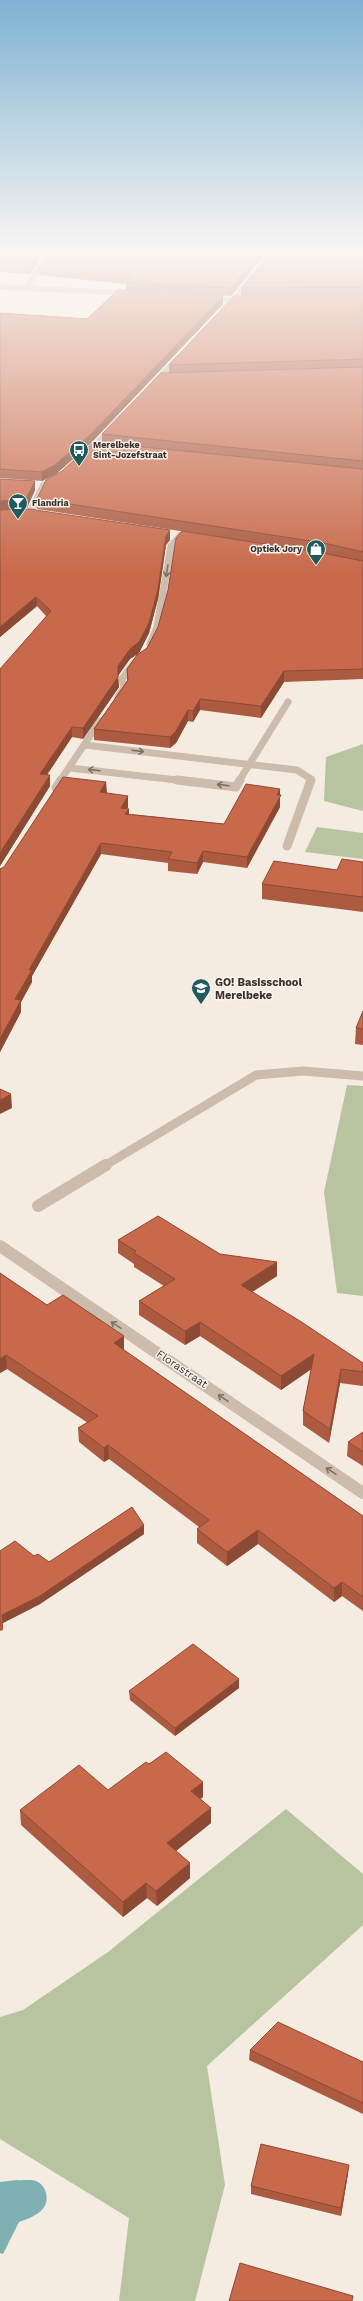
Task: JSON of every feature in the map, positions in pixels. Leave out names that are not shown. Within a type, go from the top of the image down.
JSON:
[{"type":"street","points":[[149,387],[160,378],[178,358]]},
{"type":"street","points":[[160,378],[171,378]]},
{"type":"street","points":[[84,456],[115,424]]},
{"type":"street","points":[[93,447],[101,448]]},
{"type":"street","points":[[38,514],[27,513],[43,486],[59,477]]},
{"type":"street","points":[[36,485],[43,486]]},
{"type":"street","points":[[51,795],[124,688],[122,679],[134,662],[144,653],[157,627],[171,546],[184,537],[168,534]]},
{"type":"street","points":[[70,768],[236,787],[248,764],[288,702]]},
{"type":"street","points":[[85,745],[297,770],[311,779],[287,846]]},
{"type":"street","points":[[38,1206],[256,1075],[303,1071],[363,1076]]},
{"type":"street","name":"Florastraat","points":[[0,1246],[363,1493]]},
{"type":"green space","points":[[363,744],[363,811],[324,801],[326,757]]},
{"type":"green space","points":[[317,827],[363,833],[363,859],[305,852]]},
{"type":"green space","points":[[347,1085],[363,1086],[363,1296],[337,1293],[324,1192]]},
{"type":"green space","points":[[286,1809],[363,1874],[363,1925],[207,2066],[225,2185],[195,2301],[119,2301],[129,2218],[0,2139],[0,2017],[23,2010],[108,1952]]},
{"type":"water","points":[[32,2180],[38,2182],[45,2189],[47,2199],[43,2209],[30,2218],[19,2222],[3,2254],[0,2253],[0,2182]]},
{"type":"building","points":[[0,358],[163,358],[90,435],[56,464],[42,472],[0,469]]},
{"type":"building","points":[[175,358],[363,358],[363,359],[169,365]]},
{"type":"building","points":[[363,367],[363,461],[102,434],[161,373]]},
{"type":"building","points":[[94,442],[363,469],[363,552],[324,543],[37,499],[46,480],[62,471]]},
{"type":"building","points":[[0,479],[35,481],[26,499],[0,501]]},
{"type":"building","points":[[29,509],[170,530],[166,536],[158,589],[149,623],[139,642],[130,649],[118,666],[118,677],[83,728],[72,727],[40,774],[50,775],[0,853],[0,669],[51,611],[36,597],[0,627],[0,510]]},
{"type":"building","points":[[182,531],[363,561],[363,669],[284,671],[261,706],[200,699],[193,711],[188,710],[176,731],[170,737],[94,729],[128,680],[127,669],[137,655],[147,648],[158,627],[168,590],[176,538]]},
{"type":"building","points":[[63,777],[106,782],[100,792],[128,796],[121,808],[129,809],[125,814],[224,824],[246,784],[280,789],[277,795],[281,795],[247,857],[203,851],[197,863],[168,859],[172,852],[101,843],[29,970],[32,970],[15,999],[21,1000],[0,1039],[0,869],[4,867]]},
{"type":"building","points":[[342,859],[363,862],[363,897],[262,884],[274,861],[337,870]]},
{"type":"building","points":[[363,1011],[363,1029],[356,1028]]},
{"type":"building","points":[[0,1089],[11,1094],[0,1100]]},
{"type":"building","points":[[158,1216],[220,1254],[277,1262],[241,1285],[300,1321],[363,1363],[363,1372],[341,1369],[330,1429],[303,1411],[314,1354],[281,1376],[200,1322],[185,1331],[139,1301],[175,1279],[134,1253],[136,1251],[118,1240]]},
{"type":"building","points":[[0,1273],[47,1305],[63,1295],[124,1336],[114,1343],[363,1516],[363,1597],[342,1582],[334,1588],[258,1530],[227,1552],[197,1529],[209,1520],[108,1445],[104,1448],[78,1428],[98,1416],[6,1355],[0,1359]]},
{"type":"building","points":[[363,1432],[363,1452],[348,1442]]},
{"type":"building","points":[[132,1507],[144,1525],[40,1596],[2,1615],[3,1622],[0,1622],[0,1551],[15,1541],[34,1556],[38,1554],[49,1562]]},
{"type":"building","points":[[193,1644],[239,1679],[175,1728],[129,1691]]},
{"type":"building","points":[[166,1752],[203,1782],[191,1791],[211,1808],[167,1843],[190,1863],[156,1891],[146,1883],[123,1902],[20,1810],[79,1765],[108,1790],[146,1762],[149,1764]]},
{"type":"building","points":[[278,2022],[363,2062],[363,2103],[250,2050]]},
{"type":"building","points":[[261,2144],[349,2165],[341,2208],[251,2186]]},
{"type":"building","points":[[240,2263],[353,2296],[352,2301],[229,2301]]},
{"type":"place","name":"Merelbeke Sint-Jozefstraat","points":[[79,467]]},
{"type":"place","name":"Flandria","points":[[18,520]]},
{"type":"place","name":"Optiek Jory","points":[[316,566]]},
{"type":"place","name":"GO! Basisschool Merelbeke","points":[[201,1005]]}]
